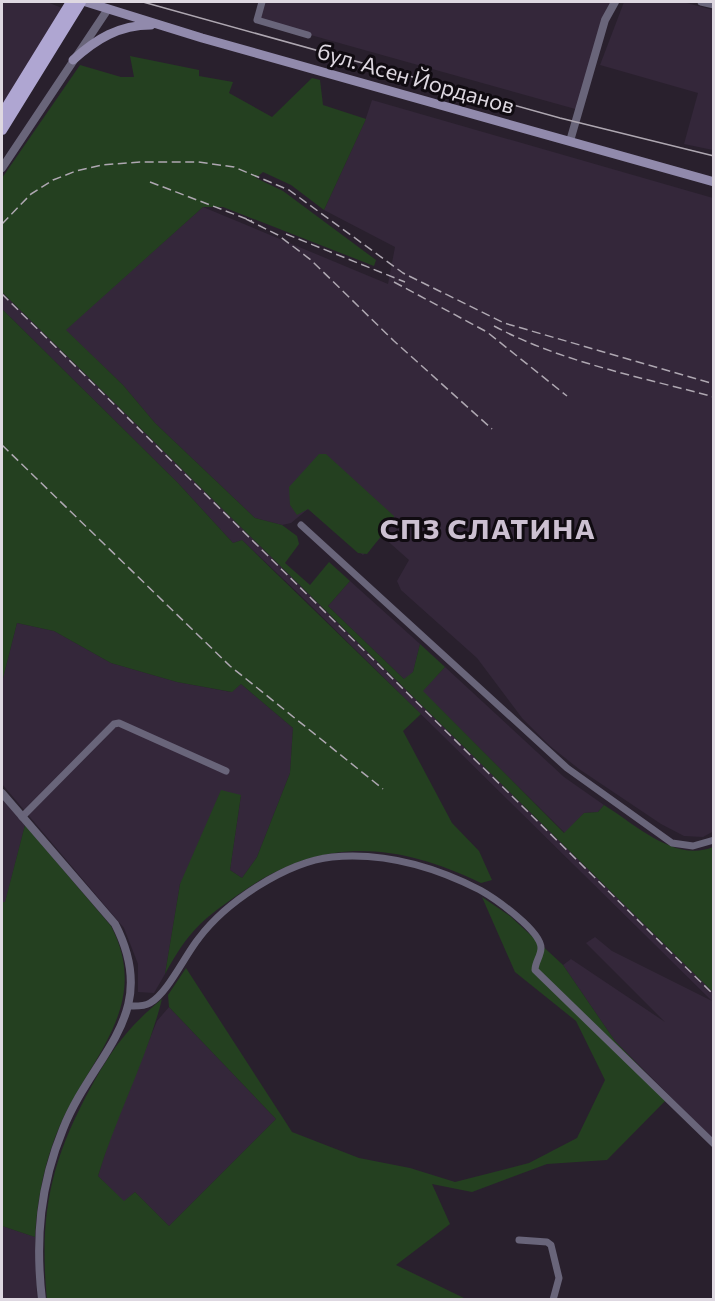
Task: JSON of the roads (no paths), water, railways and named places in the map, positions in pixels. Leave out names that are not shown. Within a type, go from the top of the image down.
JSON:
[{"type":"main road","points":[[2,114],[71,2]]},
{"type":"main road","points":[[2,130],[81,2]]},
{"type":"main road","name":"бул. Асен Йорданов","points":[[86,2],[110,5],[161,26],[714,182]]},
{"type":"main road","points":[[74,60],[91,44],[116,31],[141,25],[161,26]]},
{"type":"street","points":[[262,2],[256,20],[308,34]]},
{"type":"street","points":[[570,141],[604,20],[615,2]]},
{"type":"street","points":[[700,2],[714,5]]},
{"type":"street","points":[[2,168],[110,5]]},
{"type":"street","points":[[302,525],[567,768],[672,843],[693,846],[714,840]]},
{"type":"street","points":[[22,817],[119,723],[226,771]]},
{"type":"street","points":[[2,794],[115,924],[125,943],[130,963],[128,1006],[122,1025],[63,1126],[46,1176],[39,1217],[38,1261],[42,1299]]},
{"type":"street","points":[[128,1006],[141,1006],[159,996],[200,937],[224,911],[259,885],[297,868],[331,857],[365,857],[424,865],[450,874],[485,893],[539,938],[541,949],[535,970],[714,1144]]},
{"type":"street","points":[[519,1240],[547,1242],[551,1245],[558,1278],[553,1299]]},
{"type":"tram line","points":[[143,2],[560,118],[714,156]]},
{"type":"railway","points":[[2,224],[31,194],[53,180],[76,171],[102,165],[140,162],[198,162],[234,167],[289,190],[403,273],[504,323],[714,384]]},
{"type":"railway","points":[[150,182],[252,221]]},
{"type":"railway","points":[[246,219],[278,235],[311,260],[394,341],[492,429]]},
{"type":"railway","points":[[286,234],[405,282]]},
{"type":"railway","points":[[394,282],[487,332],[567,396]]},
{"type":"railway","points":[[2,294],[714,995]]},
{"type":"railway","points":[[494,326],[520,339],[574,359],[714,397]]},
{"type":"railway","points":[[2,445],[230,666],[383,789]]},
{"type":"district","name":"СПЗ СЛАТИНА","points":[[488,528]]}]
